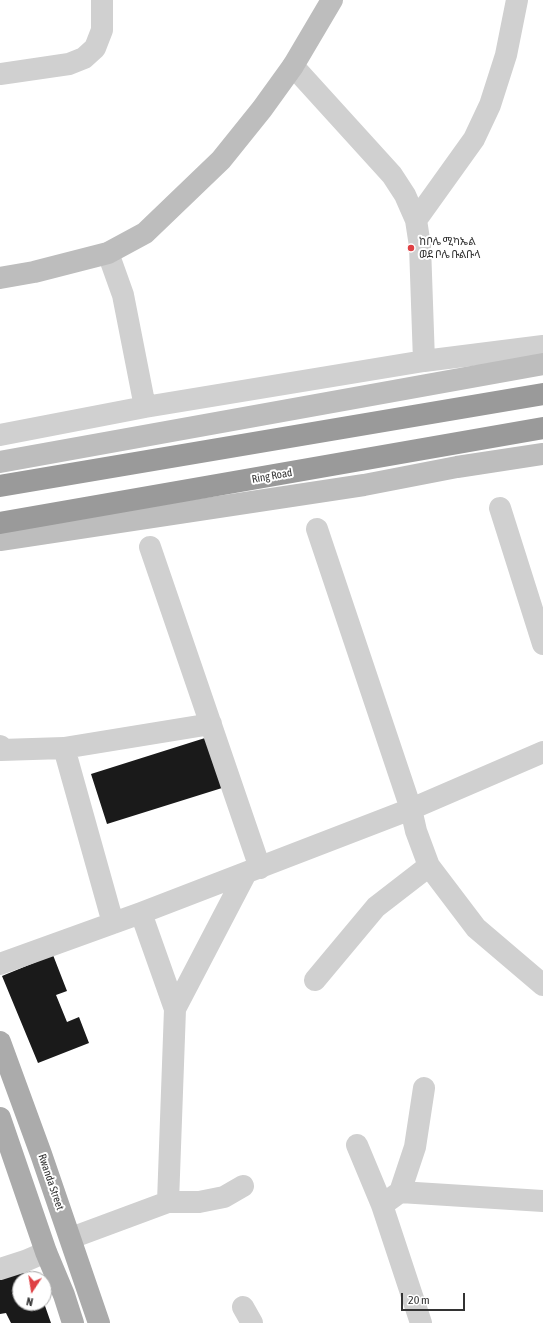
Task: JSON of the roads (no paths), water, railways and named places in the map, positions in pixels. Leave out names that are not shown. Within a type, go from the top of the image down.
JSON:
[{"type":"highway","points":[[0,486],[543,394]]},
{"type":"highway","name":"Ring Road","points":[[0,523],[543,428]]},
{"type":"main road","name":"Rwanda Street","points":[[0,1042],[71,1238],[99,1323]]},
{"type":"main road","points":[[0,1118],[46,1252],[64,1295],[73,1323]]},
{"type":"street","points":[[0,278],[34,272],[108,253],[145,232],[221,160],[262,109],[293,66],[332,0]]},
{"type":"street","points":[[416,220],[474,139],[490,105],[506,55],[517,0]]},
{"type":"street","points":[[0,74],[69,64],[84,58],[95,48],[102,30],[102,1]]},
{"type":"street","points":[[293,66],[392,175],[405,195],[416,220],[420,246],[424,361]]},
{"type":"street","points":[[108,253],[123,295],[145,407]]},
{"type":"street","points":[[0,435],[145,407],[424,361],[543,346]]},
{"type":"street","points":[[0,462],[543,364]]},
{"type":"street","points":[[0,540],[364,485],[457,467],[543,454]]},
{"type":"street","points":[[500,508],[543,644]]},
{"type":"street","points":[[317,529],[411,809],[416,831],[428,866],[476,928],[543,985]]},
{"type":"street","points":[[150,547],[211,724],[253,871],[175,1009]]},
{"type":"street","points":[[0,749],[64,748],[211,724]]},
{"type":"street","points":[[64,748],[113,923]]},
{"type":"street","points":[[0,964],[253,871],[411,809],[543,752]]},
{"type":"street","points":[[315,980],[376,907],[428,866]]},
{"type":"street","points":[[141,913],[175,1009],[168,1202]]},
{"type":"street","points":[[382,1205],[400,1192],[415,1147],[424,1088]]},
{"type":"street","points":[[357,1144],[382,1205],[421,1323]]},
{"type":"street","points":[[71,1238],[168,1202],[199,1202],[224,1197],[243,1186]]},
{"type":"street","points":[[400,1192],[543,1201]]},
{"type":"street","points":[[0,1269],[46,1252]]},
{"type":"place","name":"ከቦሌ ሚካኤል ወደ ቦሌ ቡልቡላ","points":[[411,248]]}]
